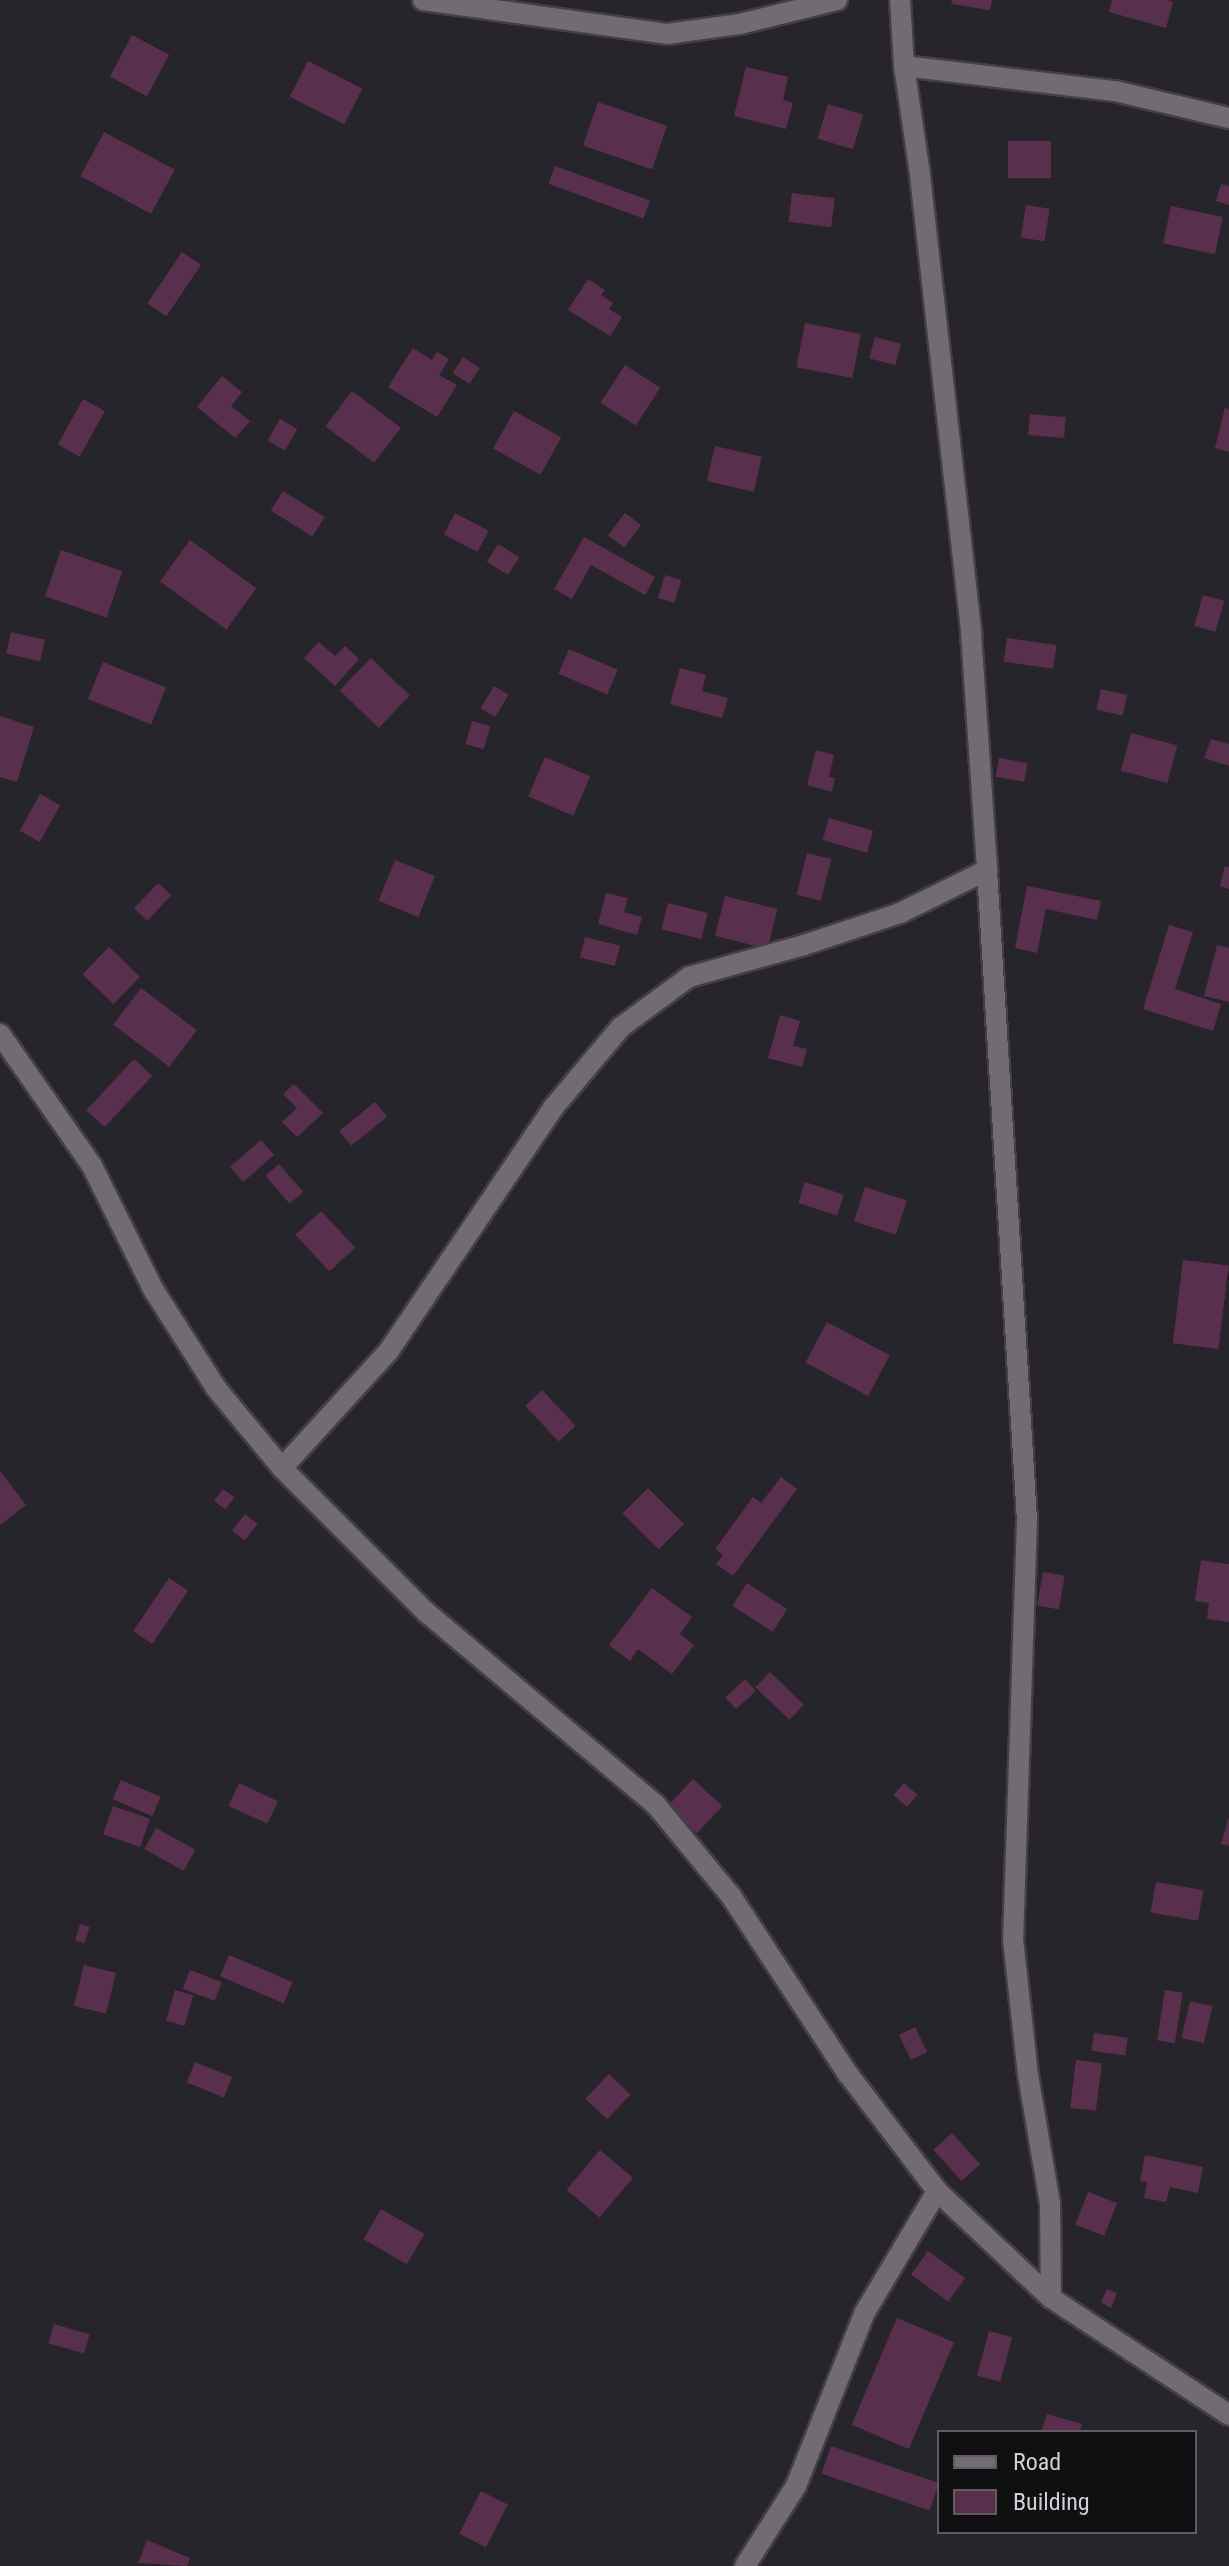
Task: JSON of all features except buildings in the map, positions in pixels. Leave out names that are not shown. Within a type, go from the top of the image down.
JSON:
[{"type":"street","points":[[423,0],[667,34],[740,24],[837,0]]},
{"type":"street","points":[[900,0],[904,66],[920,175],[971,633],[987,870],[1027,1520],[1013,1939],[1028,2075],[1050,2204],[1051,2298]]},
{"type":"street","points":[[904,66],[1115,91],[1229,118]]},
{"type":"street","points":[[282,1468],[388,1352],[553,1108],[621,1027],[689,977],[804,945],[900,913],[987,870]]},
{"type":"street","points":[[0,1034],[92,1166],[153,1289],[216,1388],[282,1468],[426,1612],[656,1805],[731,1896],[848,2074],[937,2191],[1051,2298],[1229,2415]]},
{"type":"street","points":[[745,2566],[796,2486],[865,2312],[937,2191]]}]
